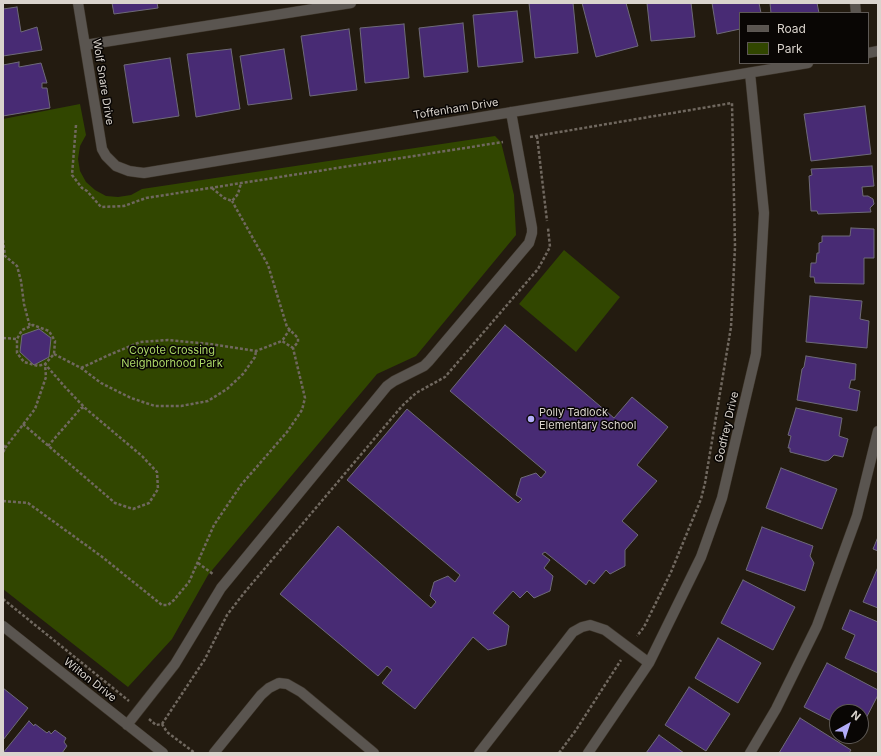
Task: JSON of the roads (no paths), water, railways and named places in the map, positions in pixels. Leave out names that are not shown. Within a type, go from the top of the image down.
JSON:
[{"type":"street","name":"Wolf Snare Drive","points":[[78,3],[102,149],[111,161]]},
{"type":"street","points":[[85,45],[351,3]]},
{"type":"street","name":"Toffenham Drive","points":[[111,161],[116,166],[129,171],[144,173],[802,64]]},
{"type":"street","name":"Godfrey Drive","points":[[588,753],[649,663],[701,557],[722,498],[756,354],[764,213],[750,73]]},
{"type":"street","points":[[127,725],[138,709],[175,664],[221,588],[387,386],[424,366],[429,361],[529,243],[532,228],[511,112]]},
{"type":"street","points":[[750,753],[776,709],[817,626],[857,516],[878,431]]},
{"type":"street","points":[[479,753],[573,632],[582,627],[590,625],[597,626],[605,630],[649,663]]},
{"type":"street","name":"Wilton Drive","points":[[3,626],[163,753]]},
{"type":"street","points":[[214,753],[261,695],[269,688],[279,684],[287,684],[301,692],[374,753]]},
{"type":"place","name":"Polly Tadlock Elementary School","points":[[531,419]]},
{"type":"park label","name":"Coyote Crossing Neighborhood Park","points":[[172,357]]}]
